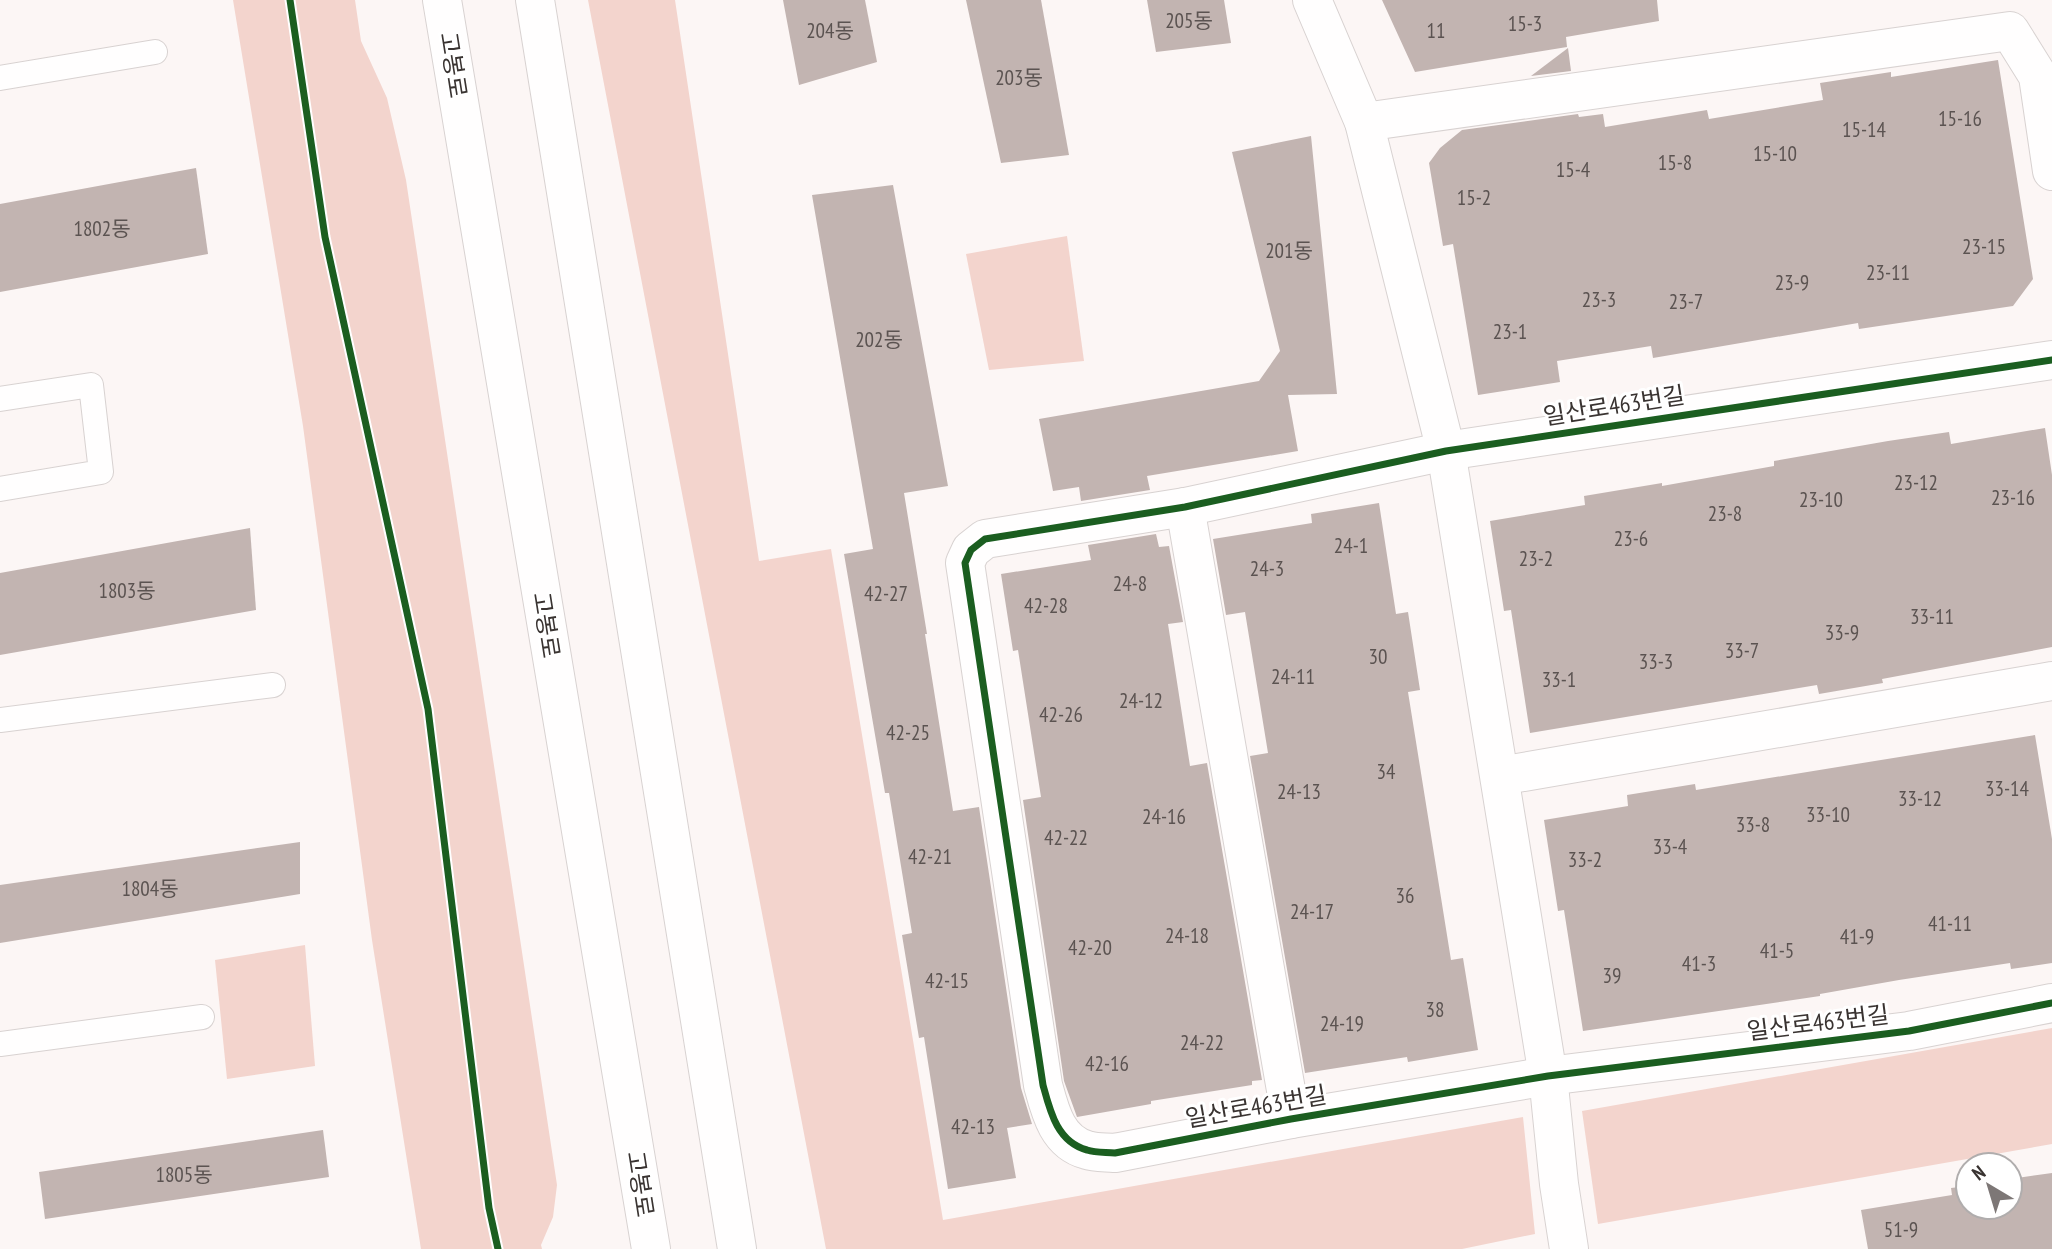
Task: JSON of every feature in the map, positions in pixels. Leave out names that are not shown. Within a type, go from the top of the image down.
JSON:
[{"type":"street","name":"고봉로","points":[[442,0],[651,1249]]},
{"type":"street","points":[[535,0],[737,1249]]},
{"type":"street","points":[[1312,0],[1364,122],[1446,451],[1548,1076],[1569,1249]]},
{"type":"street","points":[[1364,122],[2010,31],[2038,76],[2052,171]]},
{"type":"street","name":"일산로463번길","points":[[2052,359],[1446,451],[1185,507],[985,539],[971,550],[965,563],[1044,1085],[1051,1118],[1066,1139],[1086,1150],[1115,1153],[1291,1119],[1548,1076],[1909,1031],[2052,1003]]},
{"type":"street","name":"일산로463번길","points":[[1185,507],[1291,1119]]},
{"type":"street","points":[[1500,776],[2052,681]]},
{"type":"lane","points":[[0,78],[155,52]]},
{"type":"lane","points":[[0,399],[90,385],[101,472],[0,489]]},
{"type":"lane","points":[[0,720],[273,685]]},
{"type":"lane","points":[[0,1044],[201,1017]]},
{"type":"shaded area","points":[[233,0],[355,0],[361,41],[387,98],[406,180],[557,1185],[553,1217],[541,1245],[542,1249],[421,1249],[372,940],[303,426]]},
{"type":"shaded area","points":[[588,0],[675,0],[759,561],[831,549],[943,1220],[1523,1117],[1535,1234],[1462,1249],[826,1249]]},
{"type":"shaded area","points":[[1067,236],[1084,361],[989,370],[966,254]]},
{"type":"shaded area","points":[[305,945],[315,1066],[227,1079],[215,960]]},
{"type":"shaded area","points":[[2052,1028],[2052,1144],[2012,1151],[1954,1151],[1954,1161],[1598,1224],[1582,1111]]},
{"type":"building","points":[[783,0],[865,0],[877,62],[799,85]]},
{"type":"building","points":[[966,0],[1041,0],[1069,155],[1001,163]]},
{"type":"building","points":[[1147,0],[1224,0],[1231,43],[1156,52]]},
{"type":"building","points":[[1382,0],[1657,0],[1659,21],[1566,37],[1567,47],[1415,72]]},
{"type":"building","points":[[1568,48],[1571,71],[1531,76]]},
{"type":"building","points":[[1998,60],[2033,279],[2013,306],[1859,329],[1858,323],[1653,358],[1651,346],[1557,361],[1560,382],[1478,395],[1453,244],[1443,246],[1429,163],[1440,148],[1462,130],[1578,114],[1579,117],[1603,114],[1605,127],[1707,110],[1709,119],[1823,100],[1820,83],[1891,72],[1891,77]]},
{"type":"building","points":[[1311,136],[1337,394],[1288,395],[1298,451],[1147,476],[1150,490],[1081,501],[1079,487],[1053,491],[1039,419],[1259,381],[1280,351],[1232,152]]},
{"type":"building","points":[[196,168],[208,254],[0,292],[0,204]]},
{"type":"building","points":[[893,185],[948,486],[904,493],[953,811],[979,807],[1021,1088],[1032,1124],[1007,1128],[1016,1178],[948,1189],[924,1037],[919,1038],[902,935],[912,933],[844,554],[873,549],[812,195]]},
{"type":"building","points":[[2045,428],[2052,475],[2052,647],[1882,679],[1883,683],[1819,694],[1817,685],[1530,733],[1511,610],[1504,611],[1490,521],[1585,505],[1584,496],[1662,483],[1662,486],[1774,466],[1774,461],[1888,441],[1949,432],[1951,444]]},
{"type":"building","points":[[1379,503],[1396,614],[1408,612],[1420,690],[1408,692],[1451,960],[1463,958],[1478,1050],[1408,1062],[1407,1057],[1305,1073],[1250,756],[1268,753],[1245,612],[1226,615],[1213,539],[1312,523],[1311,514]]},
{"type":"building","points":[[250,528],[256,610],[0,655],[0,573]]},
{"type":"building","points":[[1156,534],[1159,547],[1169,546],[1183,622],[1168,624],[1190,766],[1207,763],[1262,1080],[1252,1081],[1252,1085],[1151,1101],[1151,1104],[1077,1117],[1064,1081],[1023,800],[1041,797],[1018,650],[1013,651],[1001,574],[1091,560],[1088,545]]},
{"type":"building","points":[[2035,735],[2052,839],[2052,963],[2011,969],[2010,963],[1899,980],[1820,996],[1583,1031],[1564,910],[1558,911],[1544,820],[1628,806],[1627,795],[1695,784],[1696,790]]},
{"type":"building","points":[[300,842],[300,894],[0,943],[0,885]]},
{"type":"building","points":[[323,1130],[329,1177],[45,1219],[39,1172]]},
{"type":"building","points":[[2052,1173],[2052,1249],[1868,1249],[1861,1210],[1952,1195],[1951,1188],[1954,1188],[1954,1221],[2024,1221],[2024,1177]]},
{"type":"cycle path","points":[[290,0],[325,237],[428,709],[489,1208],[498,1249]]},
{"type":"cycle path","points":[[2052,360],[1446,451],[1185,507],[985,539],[971,550],[965,563],[1043,1085],[1056,1124],[1068,1140],[1077,1146],[1094,1152],[1115,1153],[1291,1119],[1548,1076],[1909,1031],[2052,1003]]}]
